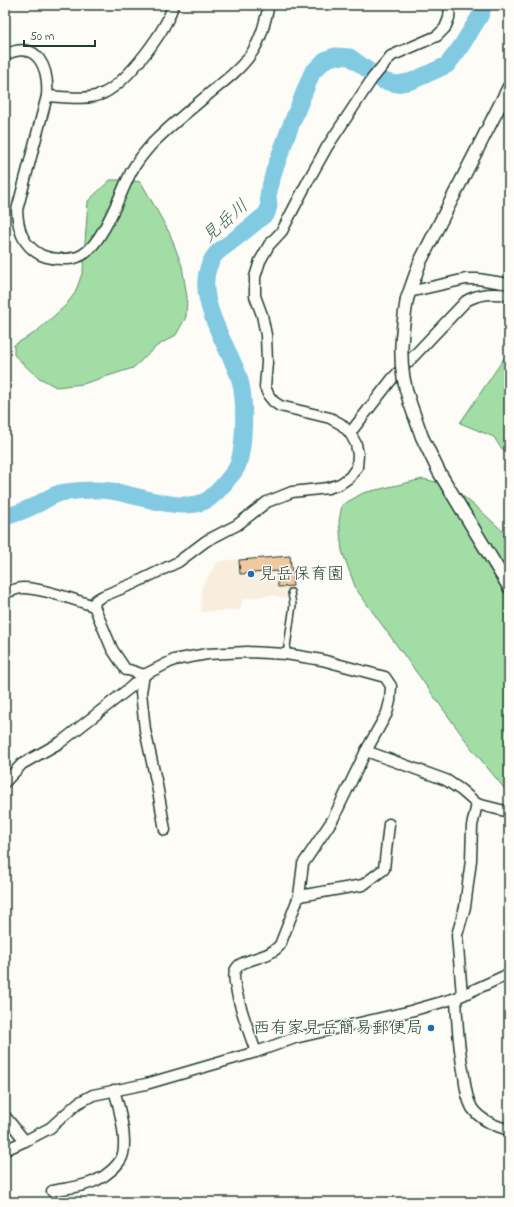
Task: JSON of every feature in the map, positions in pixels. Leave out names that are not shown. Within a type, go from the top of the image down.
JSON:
[{"type":"street","points":[[47,96],[90,97],[104,93],[117,84],[155,42],[167,23],[173,5]]},
{"type":"street","points":[[5,55],[19,50],[28,51],[40,60],[44,66],[47,78],[47,96],[17,210],[21,236],[29,246],[41,255],[53,259],[71,260],[83,254],[96,242],[110,218],[132,171],[150,146],[173,123],[243,65],[254,50],[262,33],[269,5]]},
{"type":"street","points":[[144,675],[126,670],[112,649],[94,606],[96,600],[136,583],[178,562],[206,541],[237,525],[267,502],[292,492],[328,488],[340,484],[350,477],[356,467],[358,455],[356,444],[350,432],[341,424],[330,418],[280,406],[269,396],[265,387],[267,362],[266,336],[262,315],[255,296],[255,277],[260,261],[269,245],[282,231],[327,147],[374,76],[391,56],[437,36],[445,28],[449,18],[450,5]]},
{"type":"street","points":[[509,87],[432,235],[420,262],[408,296],[403,326],[401,360],[405,388],[422,437],[439,472],[459,507],[509,587]]},
{"type":"street","points":[[408,296],[466,279],[485,280],[509,284]]},
{"type":"street","points":[[350,432],[392,379],[466,301],[475,296],[486,294],[509,295]]},
{"type":"street","points":[[5,593],[23,588],[94,606]]},
{"type":"street","points":[[5,782],[22,764],[61,742],[144,675],[174,660],[207,654],[247,652],[286,654],[322,660],[385,677],[391,686],[390,701],[387,713],[366,751],[333,819],[303,864],[299,896],[280,945],[275,950],[240,964],[235,970],[234,977],[241,1010],[256,1052]]},
{"type":"street","points":[[144,675],[141,692],[145,730],[165,830]]},
{"type":"street","points":[[366,751],[446,780],[461,790],[477,804],[509,812]]},
{"type":"street","points":[[477,804],[472,826],[471,860],[465,907],[457,935],[459,997],[458,1043],[466,1091],[472,1108],[477,1114],[495,1126],[509,1130]]},
{"type":"street","points":[[299,896],[363,884],[384,869],[389,824]]},
{"type":"street","points":[[5,1150],[50,1128],[78,1103],[93,1095],[146,1084],[256,1052],[295,1038],[406,1012],[459,997],[509,974]]},
{"type":"street","points":[[52,1191],[98,1180],[118,1163],[124,1149],[120,1106],[114,1090]]},
{"type":"street","points":[[5,1116],[25,1141]]},
{"type":"lane","points":[[286,654],[292,605],[291,592]]},
{"type":"shaded area","name":"見岳保育園","points":[[292,555],[294,600],[272,595],[243,599],[240,610],[201,612],[202,586],[218,561]]},
{"type":"green space","points":[[110,180],[129,180],[141,182],[170,234],[182,266],[187,297],[186,317],[176,335],[157,346],[133,368],[83,384],[56,387],[36,376],[14,355],[14,345],[36,332],[65,306],[75,293],[83,271],[88,201]]},
{"type":"green space","points":[[509,351],[509,453],[500,447],[494,437],[460,423]]},
{"type":"green space","points":[[423,479],[449,485],[480,510],[509,537],[509,794],[472,749],[356,589],[342,551],[339,521],[342,505],[363,493]]},
{"type":"building","points":[[290,556],[293,586],[278,587],[277,571],[240,574],[239,560]]},
{"type":"waterway","name":"見岳川","points":[[5,517],[28,509],[54,495],[66,492],[105,490],[175,505],[187,505],[199,503],[209,499],[222,486],[236,469],[240,458],[244,409],[239,377],[212,316],[206,284],[208,269],[217,253],[267,213],[269,206],[268,195],[274,171],[312,73],[325,60],[335,56],[350,57],[383,81],[397,84],[412,81],[447,65],[460,48],[480,16],[484,5]]},
{"type":"place","name":"見岳保育園","points":[[251,574]]},
{"type":"place","name":"西有家見岳簡易郵便局","points":[[431,1028]]}]
